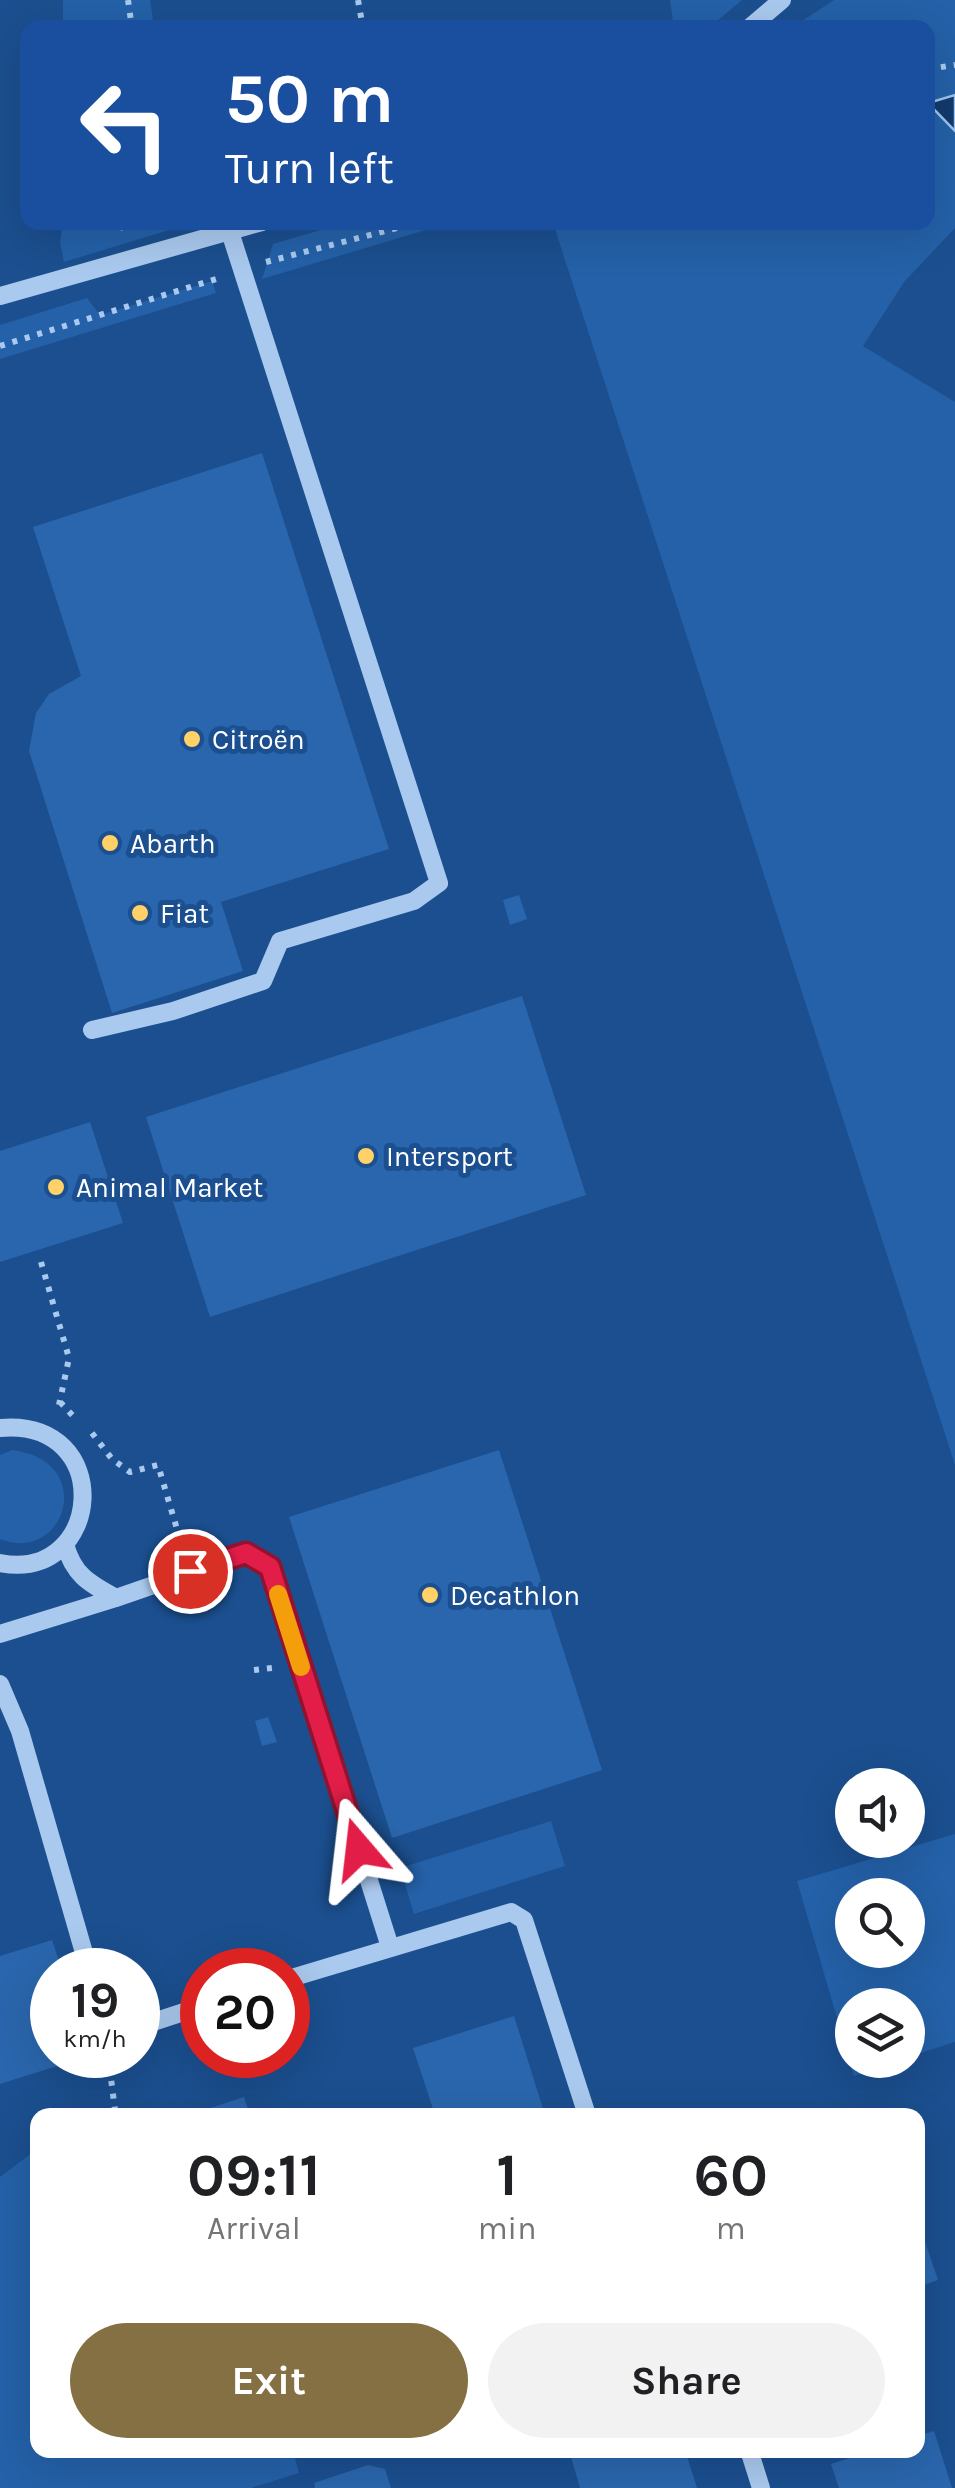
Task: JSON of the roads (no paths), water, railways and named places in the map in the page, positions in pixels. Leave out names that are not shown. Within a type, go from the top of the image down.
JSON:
[{"type":"street","points":[[758,20],[782,0]]},
{"type":"street","points":[[0,296],[236,230]]},
{"type":"street","points":[[92,1030],[174,1011],[264,981],[280,940],[414,901],[438,883],[230,232]]},
{"type":"street","points":[[0,1428],[25,1427],[46,1434],[74,1460],[84,1497],[75,1530],[64,1544],[39,1560],[0,1563]]},
{"type":"street","points":[[64,1544],[71,1567],[86,1582],[116,1598]]},
{"type":"street","points":[[0,1634],[246,1553],[270,1567],[390,1946]]},
{"type":"street","points":[[0,1684],[20,1731],[54,1863],[82,1948]]},
{"type":"street","points":[[310,1972],[511,1912],[524,1920],[584,2108]]},
{"type":"street","points":[[752,2458],[761,2488]]},
{"type":"place","name":"Citroën","points":[[192,739]]},
{"type":"place","name":"Abarth","points":[[110,843]]},
{"type":"place","name":"Fiat","points":[[140,913]]},
{"type":"place","name":"Intersport","points":[[366,1156]]},
{"type":"place","name":"Animal Market","points":[[56,1187]]},
{"type":"place","name":"Decathlon","points":[[430,1595]]}]
